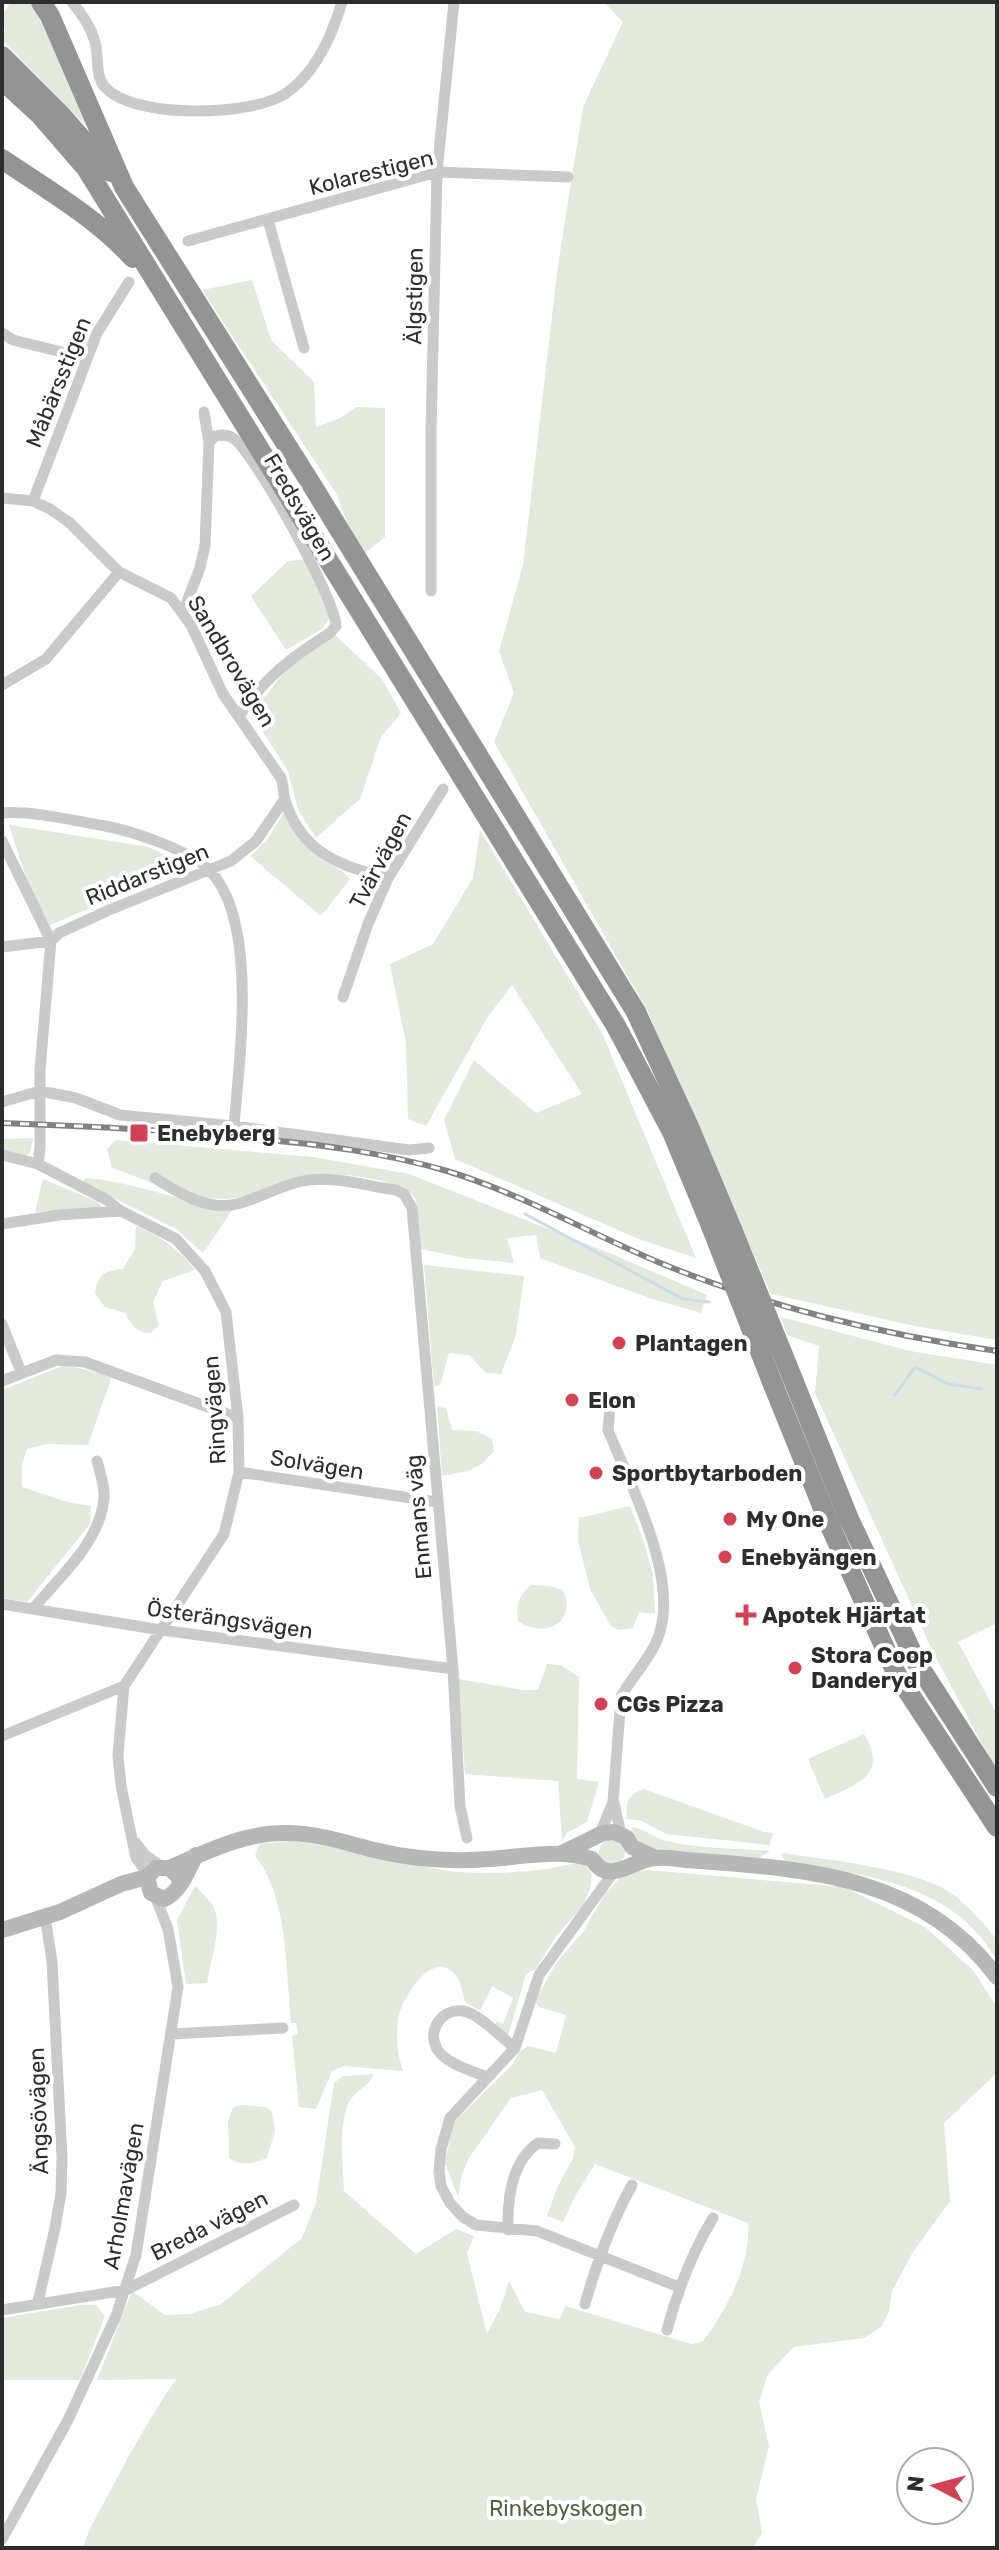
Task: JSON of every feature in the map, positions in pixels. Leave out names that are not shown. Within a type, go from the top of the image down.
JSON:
[{"type":"highway","points":[[41,2],[50,16],[124,187],[310,482],[636,1012],[732,1229],[831,1528],[897,1675],[997,1827]]},
{"type":"highway","points":[[2,56],[62,116],[124,187]]},
{"type":"highway","points":[[2,80],[40,115],[86,168],[616,1026],[672,1132],[711,1226],[917,1663],[997,1787]]},
{"type":"highway","points":[[2,159],[65,200],[115,238],[165,293]]},
{"type":"main road","points":[[2,1930],[100,1896],[160,1882],[196,1855],[240,1840],[284,1833],[337,1838],[375,1850],[422,1859],[486,1860],[561,1853],[607,1832],[627,1848],[656,1858],[783,1869],[848,1879],[890,1893],[925,1909],[954,1929],[997,1977]]},
{"type":"main road","points":[[597,1837],[591,1846],[601,1867]]},
{"type":"main road","points":[[601,1867],[627,1848]]},
{"type":"main road","points":[[561,1853],[601,1867]]},
{"type":"street","points":[[72,2],[95,39],[99,78],[105,88],[151,108],[180,111],[267,104],[285,94],[307,74],[325,45],[342,2]]},
{"type":"street","name":"Älgstigen","points":[[431,591],[437,172],[454,2]]},
{"type":"street","name":"Kolarestigen","points":[[188,241],[437,172],[568,177]]},
{"type":"street","points":[[268,220],[304,348]]},
{"type":"street","name":"Måbärsstigen","points":[[33,501],[86,358],[97,333],[129,282]]},
{"type":"street","points":[[2,333],[13,340],[86,358]]},
{"type":"street","points":[[183,612],[200,568],[205,545],[209,443],[204,412]]},
{"type":"street","name":"Fredsvägen","points":[[209,443],[215,436],[234,438],[303,546],[336,619],[336,626],[275,671],[239,716]]},
{"type":"street","name":"Sandbrovägen","points":[[2,498],[33,501],[70,523],[119,572],[164,593],[183,612],[223,694],[281,778],[286,792],[284,800],[302,834],[315,850],[334,861],[388,878]]},
{"type":"street","points":[[2,685],[46,659],[119,572]]},
{"type":"street","name":"Tvärvägen","points":[[343,997],[368,924],[388,878],[443,789]]},
{"type":"street","name":"Riddarstigen","points":[[2,947],[51,941],[59,933],[82,922],[231,861],[247,850],[284,800]]},
{"type":"street","points":[[2,813],[114,828],[160,842],[209,869],[220,884],[231,912],[242,974],[244,1008],[234,1126]]},
{"type":"street","points":[[2,841],[51,941],[38,1164]]},
{"type":"street","points":[[2,1102],[40,1091],[76,1098],[120,1115],[234,1126],[409,1150],[429,1148]]},
{"type":"street","name":"Ringvägen","points":[[2,1155],[38,1164],[176,1239],[205,1271],[226,1312],[238,1418],[239,1472],[224,1534],[124,1686],[118,1755],[121,1786],[134,1839],[160,1882]]},
{"type":"street","name":"Enmans väg","points":[[155,1178],[184,1196],[219,1205],[234,1205],[304,1181],[342,1182],[396,1190],[404,1194],[412,1208],[453,1669],[460,1806],[467,1838]]},
{"type":"street","points":[[2,1224],[59,1215],[121,1211]]},
{"type":"street","points":[[2,1324],[21,1372]]},
{"type":"street","points":[[2,1381],[56,1360],[85,1362],[238,1418]]},
{"type":"street","points":[[597,1837],[613,1802],[621,1697],[652,1651],[665,1613],[665,1588],[659,1557],[608,1430],[610,1408],[633,1398]]},
{"type":"street","points":[[33,1609],[88,1544],[100,1520],[104,1495],[97,1461]]},
{"type":"street","name":"Solvägen","points":[[239,1472],[437,1502]]},
{"type":"street","name":"Österängsvägen","points":[[2,1604],[161,1630],[453,1669]]},
{"type":"street","points":[[2,1736],[124,1686]]},
{"type":"street","points":[[613,1802],[627,1848]]},
{"type":"street","points":[[601,1867],[594,1897],[539,1975],[515,2048],[450,2118],[441,2149],[441,2186],[450,2203],[476,2225],[537,2231],[679,2287]]},
{"type":"street","name":"Arholmavägen","points":[[2,2539],[68,2420],[126,2290],[136,2255],[178,1987],[160,1882]]},
{"type":"street","name":"Ängsövägen","points":[[38,2302],[59,2204],[62,2158],[52,1961],[45,1917]]},
{"type":"street","points":[[487,2077],[452,2062],[438,2050],[434,2037],[435,2025],[445,2014],[463,2011],[480,2020],[515,2048]]},
{"type":"street","points":[[171,2034],[283,2028]]},
{"type":"street","points":[[508,2230],[508,2197],[523,2157],[538,2143],[555,2144]]},
{"type":"street","points":[[585,2304],[599,2254],[632,2185]]},
{"type":"street","name":"Breda vägen","points":[[2,2310],[126,2290],[294,2205]]},
{"type":"street","points":[[667,2330],[693,2251],[713,2218]]},
{"type":"green space","points":[[11,2],[30,2],[83,111],[85,125],[2,40],[5,29],[2,27],[2,15]]},
{"type":"green space","points":[[604,2],[997,2],[997,1340],[915,1326],[771,1294],[648,1012],[494,742],[514,693],[499,651],[523,565],[558,265],[583,107],[623,22]]},
{"type":"green space","points":[[252,280],[271,340],[314,382],[316,427],[340,418],[356,407],[385,408],[385,537],[364,554],[350,531],[337,495],[202,290]]},
{"type":"green space","points":[[307,559],[330,617],[322,629],[286,650],[251,596],[288,561]]},
{"type":"green space","points":[[334,634],[382,679],[401,713],[381,737],[360,799],[316,838],[298,809],[288,771],[251,714],[294,660]]},
{"type":"green space","points":[[284,812],[288,813],[313,852],[350,879],[321,916],[250,856],[268,839]]},
{"type":"green space","points":[[9,825],[149,847],[190,866],[50,925],[30,890]]},
{"type":"green space","points":[[480,830],[602,1033],[696,1258],[641,1240],[455,1159],[444,1120],[474,1060],[536,1113],[582,1094],[512,985],[487,1018],[426,1126],[408,1119],[406,1043],[390,964],[433,944],[473,878]]},
{"type":"green space","points":[[33,1138],[30,1153],[24,1157],[2,1158],[2,1139]]},
{"type":"green space","points":[[116,1140],[313,1157],[409,1174],[707,1295],[701,1313],[652,1299],[540,1258],[536,1235],[507,1238],[514,1263],[464,1258],[421,1249],[416,1200],[409,1192],[396,1186],[363,1177],[312,1174],[224,1199],[181,1192],[112,1168],[107,1149]]},
{"type":"green space","points":[[86,1178],[233,1209],[203,1253],[176,1229],[82,1182]]},
{"type":"green space","points":[[43,1179],[98,1202],[103,1209],[35,1212]]},
{"type":"green space","points":[[136,1226],[169,1244],[195,1270],[163,1281],[153,1302],[159,1326],[151,1333],[135,1328],[125,1313],[105,1307],[95,1294],[103,1275],[123,1269],[135,1249]]},
{"type":"green space","points":[[424,1265],[524,1276],[516,1335],[501,1374],[486,1373],[469,1355],[449,1353],[440,1385],[434,1387]]},
{"type":"green space","points":[[781,1317],[910,1351],[997,1365],[997,1623],[958,1642],[997,1714],[997,1763],[993,1765],[933,1652],[815,1393],[819,1346],[787,1335]]},
{"type":"green space","points":[[65,1365],[112,1376],[88,1445],[45,1444],[27,1449],[22,1464],[22,1487],[67,1502],[91,1506],[90,1524],[27,1602],[2,1598],[2,1390]]},
{"type":"green space","points":[[437,1407],[446,1408],[452,1430],[476,1431],[492,1439],[494,1451],[482,1464],[468,1471],[442,1476]]},
{"type":"green space","points":[[630,1506],[653,1575],[655,1614],[639,1612],[633,1628],[618,1630],[610,1625],[590,1589],[578,1541],[579,1518]]},
{"type":"green space","points":[[531,1585],[563,1590],[566,1612],[556,1625],[538,1629],[518,1621],[519,1601]]},
{"type":"green space","points":[[547,1664],[560,1665],[579,1677],[577,1779],[599,1782],[587,1822],[567,1833],[562,1840],[558,1781],[465,1774],[458,1679],[538,1690]]},
{"type":"green space","points":[[864,1734],[871,1748],[871,1769],[858,1783],[825,1799],[808,1759]]},
{"type":"green space","points":[[644,1789],[773,1833],[770,1845],[666,1834],[642,1821],[627,1819],[629,1800],[634,1793]]},
{"type":"green space","points":[[631,1827],[679,1844],[770,1851],[758,1859],[657,1851],[638,1843]]},
{"type":"green space","points":[[612,1839],[621,1843],[625,1852],[621,1861],[612,1865],[603,1861],[599,1852],[603,1843]]},
{"type":"green space","points":[[291,1841],[461,1872],[528,1871],[583,1862],[592,1874],[590,1889],[583,1906],[556,1936],[536,1969],[526,1974],[508,2036],[496,2027],[496,2021],[503,2024],[513,1998],[492,1986],[480,2011],[465,2002],[454,1973],[445,1968],[436,1968],[420,1979],[406,1997],[399,2015],[397,2043],[403,2071],[344,2066],[332,2071],[316,2109],[299,2107],[292,2036],[298,2034],[296,2023],[291,2023],[284,1935],[274,1891],[255,1856],[260,1844]]},
{"type":"green space","points":[[781,1855],[891,1871],[948,1891],[968,1907],[997,1940],[997,1960],[978,1934],[932,1898],[876,1879],[786,1862]]},
{"type":"green space","name":"Rinkebyskogen","points":[[647,1870],[844,1887],[925,1927],[973,1970],[997,2007],[997,2073],[944,2123],[950,2201],[913,2252],[892,2291],[889,2311],[882,2326],[864,2338],[794,2347],[768,2374],[759,2402],[769,2446],[756,2499],[762,2533],[753,2548],[83,2548],[123,2467],[176,2379],[97,2380],[132,2291],[165,2315],[190,2314],[221,2304],[302,2238],[316,2203],[334,2083],[343,2076],[374,2074],[349,2102],[343,2122],[344,2191],[416,2254],[456,2229],[474,2236],[467,2253],[487,2334],[500,2309],[509,2281],[525,2312],[560,2319],[565,2306],[691,2344],[702,2342],[736,2286],[746,2254],[748,2223],[595,2164],[563,2222],[547,2216],[575,2147],[542,2090],[511,2098],[469,2158],[458,2197],[445,2163],[453,2123],[512,2065],[519,2052],[528,2046],[556,2053],[566,2015],[539,2007],[535,2001],[556,1963],[583,1932],[605,1894],[625,1872]]},
{"type":"green space","points":[[195,1886],[213,1906],[217,1933],[207,1983],[186,1984],[177,1920]]},
{"type":"green space","points":[[233,2107],[266,2107],[272,2112],[275,2131],[267,2158],[252,2163],[229,2158],[228,2121]]},
{"type":"green space","points":[[96,2305],[105,2316],[80,2380],[2,2380],[2,2318]]},
{"type":"waterway","points":[[525,1214],[683,1299],[709,1302]]},
{"type":"waterway","points":[[895,1395],[915,1367],[948,1384],[982,1389]]},
{"type":"railway","points":[[2,1123],[219,1135],[324,1146],[398,1159],[447,1171],[501,1190],[658,1262],[739,1292],[824,1317],[911,1337],[997,1351]]},
{"type":"place","name":"Enebyberg","points":[[139,1133]]},
{"type":"place","name":"Plantagen","points":[[619,1343]]},
{"type":"place","name":"Elon","points":[[572,1400]]},
{"type":"place","name":"Sportbytarboden","points":[[596,1473]]},
{"type":"place","name":"My One","points":[[730,1519]]},
{"type":"place","name":"Enebyängen","points":[[725,1557]]},
{"type":"place","name":"Apotek Hjärtat","points":[[746,1615]]},
{"type":"place","name":"Stora Coop Danderyd","points":[[795,1668]]},
{"type":"place","name":"CGs Pizza","points":[[601,1704]]}]
